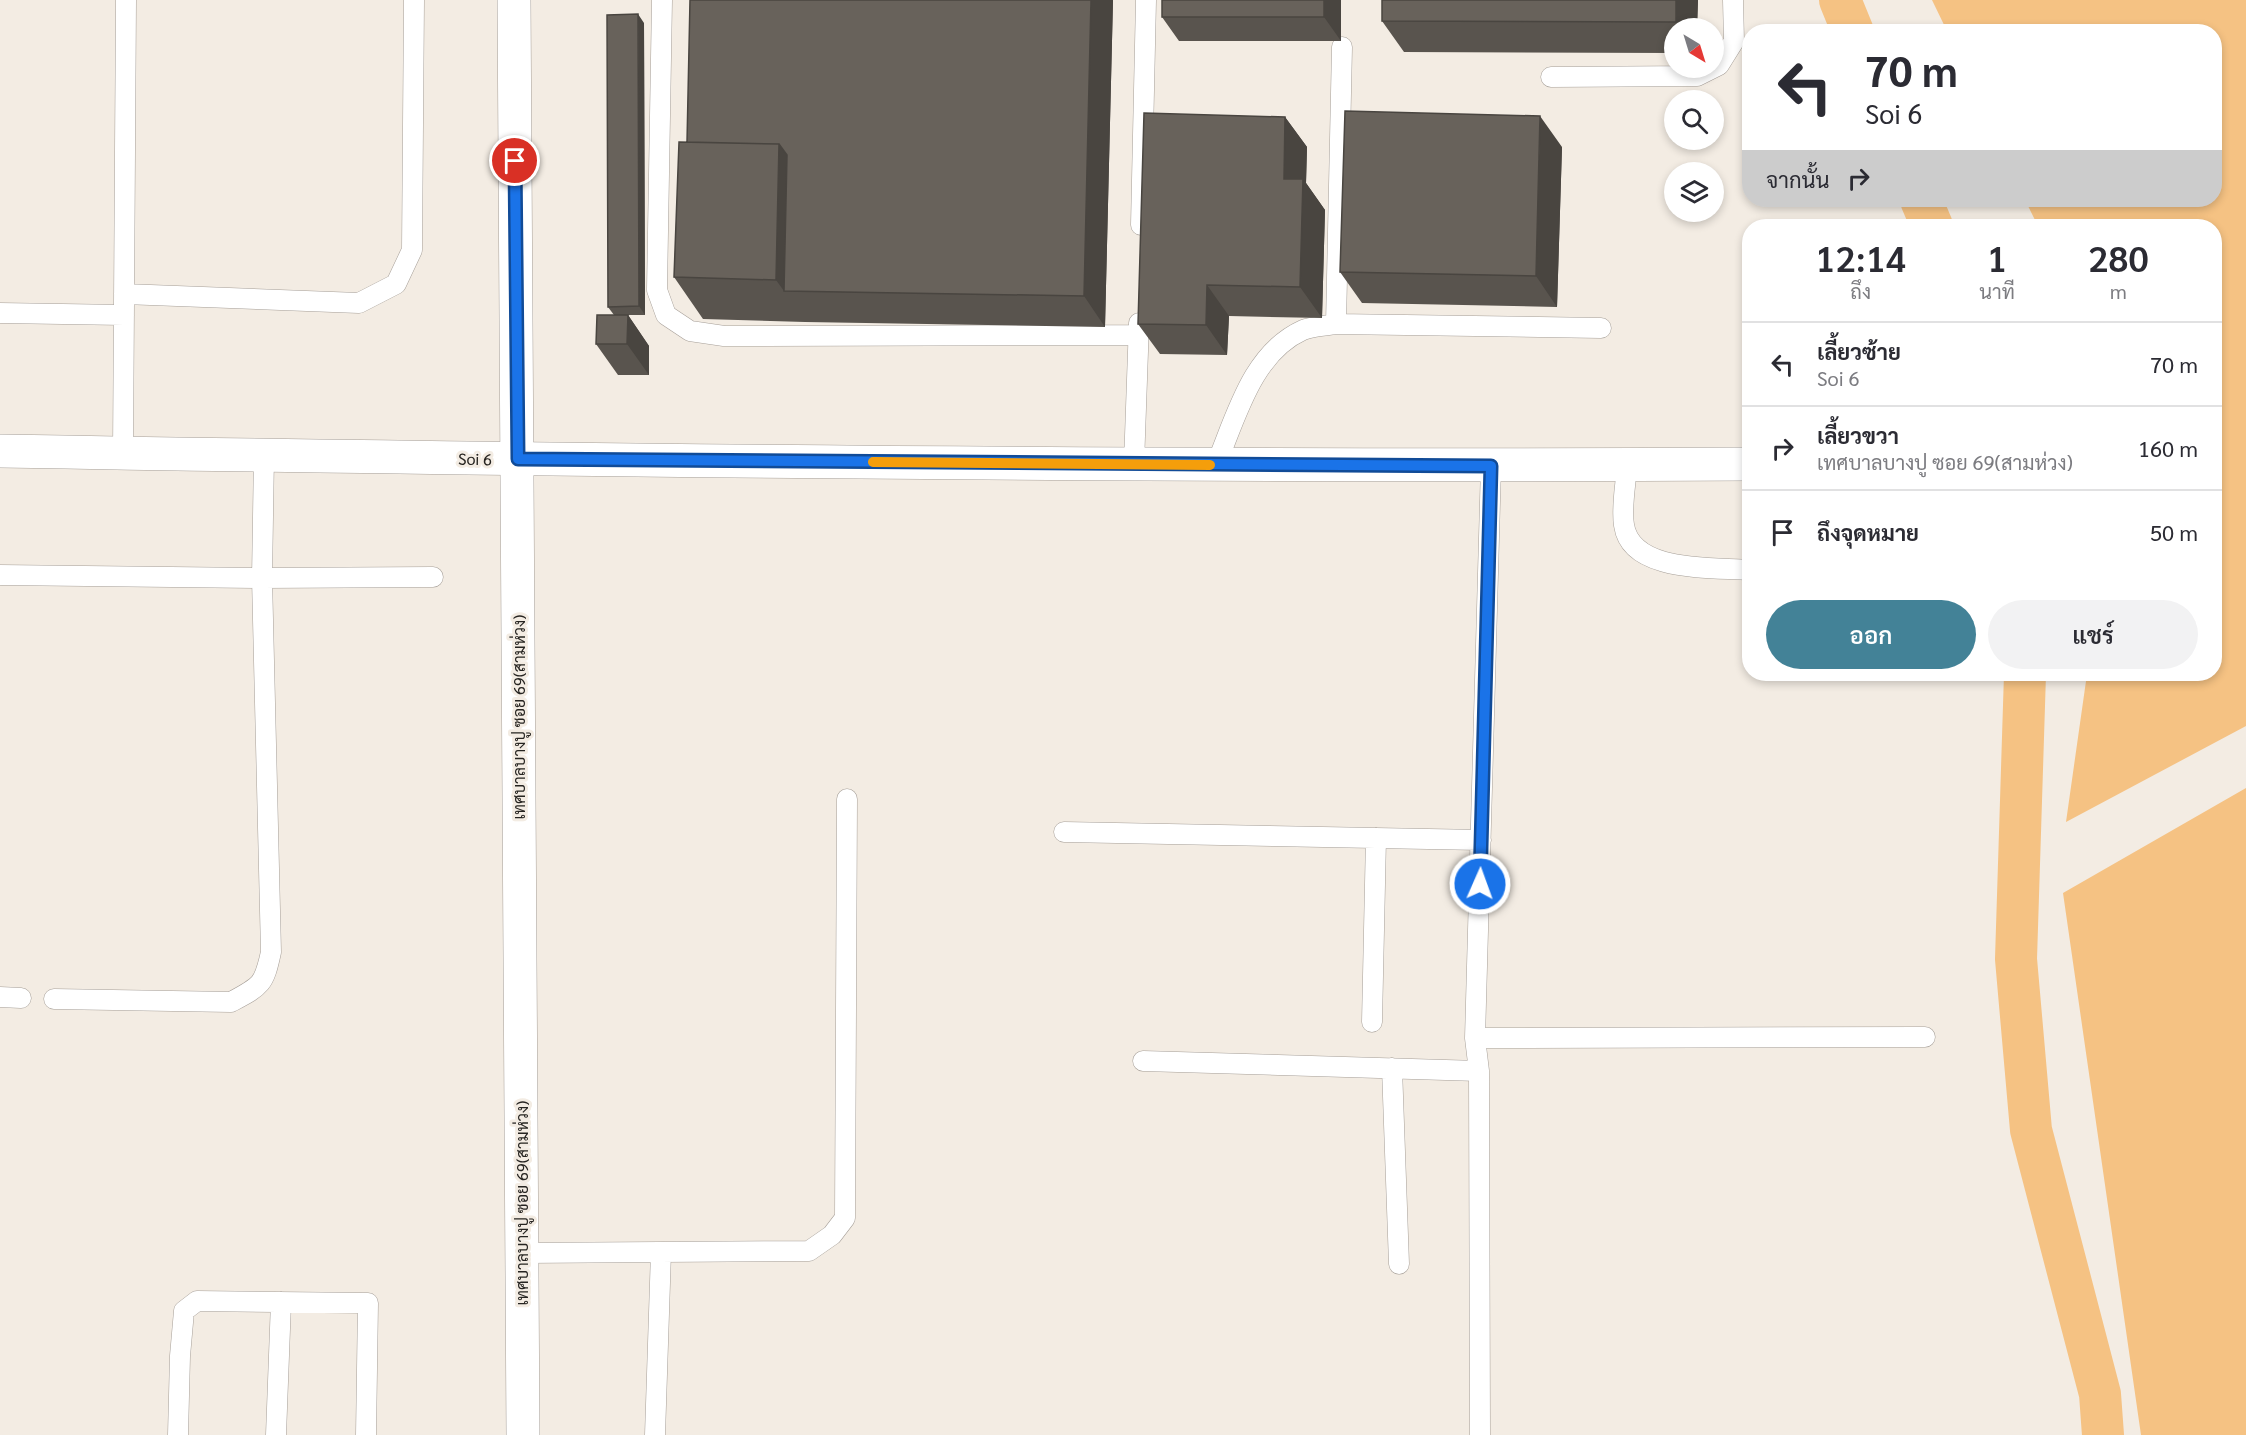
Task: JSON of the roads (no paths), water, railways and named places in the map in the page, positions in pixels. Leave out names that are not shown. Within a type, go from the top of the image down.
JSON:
[{"type":"street","name":"เทศบาลบางปู ซอย 69(สามห่วง)","points":[[514,0],[523,1435]]},
{"type":"street","name":"Soi 6","points":[[0,452],[1216,465],[1742,464]]},
{"type":"lane","points":[[123,454],[126,0]]},
{"type":"lane","points":[[124,294],[359,303],[396,284],[412,250],[414,0]]},
{"type":"lane","points":[[663,0],[657,290],[666,315],[690,331],[724,336],[1139,335]]},
{"type":"lane","points":[[1141,239],[1146,0]]},
{"type":"lane","points":[[1551,77],[1697,76],[1719,64],[1734,41],[1733,0]]},
{"type":"lane","points":[[1336,324],[1342,47]]},
{"type":"lane","points":[[1134,464],[1140,299]]},
{"type":"lane","points":[[0,314],[124,315]]},
{"type":"lane","points":[[1216,465],[1254,375],[1278,348],[1304,330],[1336,324],[1601,328]]},
{"type":"lane","points":[[54,999],[231,1002],[251,991],[265,979],[271,952],[262,578],[264,455]]},
{"type":"lane","points":[[1627,465],[1623,525],[1630,543],[1646,556],[1665,563],[1742,569]]},
{"type":"lane","points":[[1480,1435],[1479,1071],[1475,1038],[1491,466]]},
{"type":"lane","points":[[0,575],[433,577]]},
{"type":"lane","points":[[522,1252],[809,1251],[832,1235],[845,1218],[847,799]]},
{"type":"lane","points":[[1064,832],[1481,840]]},
{"type":"lane","points":[[1372,1022],[1376,838]]},
{"type":"lane","points":[[0,997],[21,998]]},
{"type":"lane","points":[[1475,1038],[1924,1037]]},
{"type":"lane","points":[[1143,1061],[1479,1071]]},
{"type":"lane","points":[[1392,1068],[1399,1264]]},
{"type":"lane","points":[[655,1435],[662,1252]]},
{"type":"lane","points":[[178,1435],[180,1356],[184,1311],[197,1301],[368,1303],[366,1435]]},
{"type":"lane","points":[[276,1435],[281,1302]]},
{"type":"waterway","points":[[1840,0],[1850,24]]},
{"type":"waterway","points":[[1924,207],[1929,219]]},
{"type":"waterway","points":[[2025,681],[2016,959],[2031,1130],[2100,1394],[2103,1435]]}]
